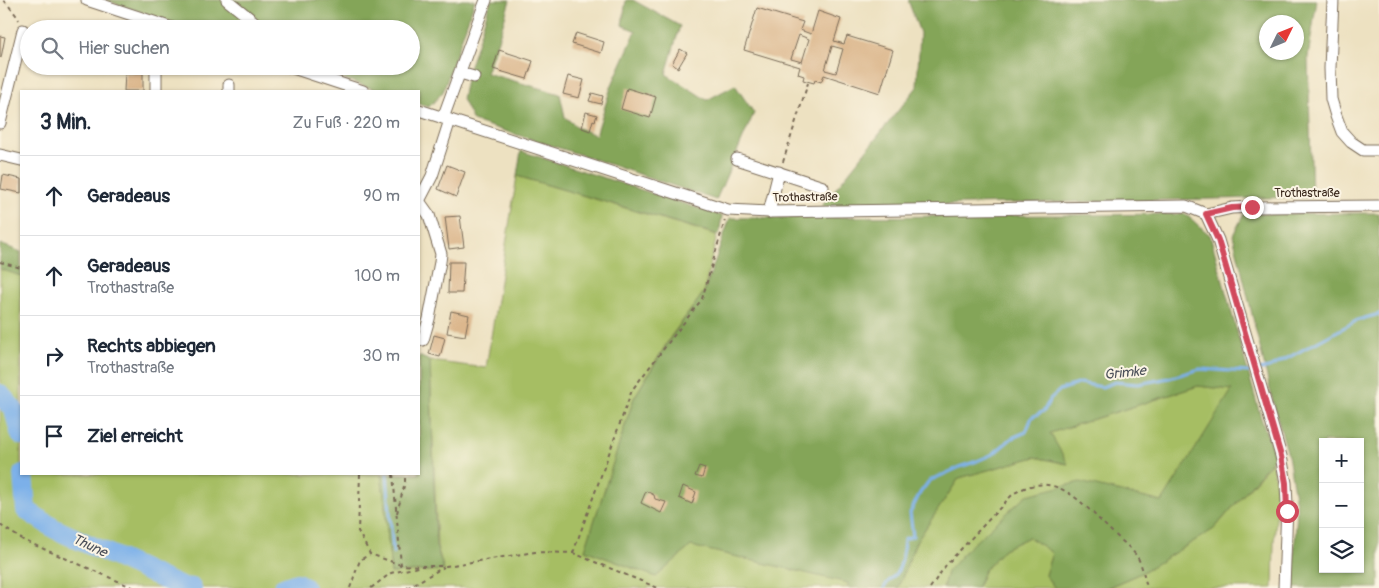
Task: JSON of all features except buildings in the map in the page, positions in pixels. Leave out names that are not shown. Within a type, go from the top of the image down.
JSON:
[{"type":"street","points":[[88,0],[148,20]]},
{"type":"street","points":[[227,0],[252,20]]},
{"type":"street","points":[[420,199],[432,176],[460,73],[486,0]]},
{"type":"street","points":[[1332,0],[1331,100],[1336,116],[1342,132],[1351,142],[1364,150],[1379,150]]},
{"type":"street","points":[[0,123],[20,42]]},
{"type":"street","points":[[460,73],[474,77]]},
{"type":"street","points":[[156,75],[156,90]]},
{"type":"street","points":[[313,75],[359,90]]},
{"type":"street","name":"Trothastraße","points":[[420,110],[728,210],[769,212],[1186,206],[1206,214],[1232,208],[1252,207],[1379,206]]},
{"type":"street","points":[[0,155],[20,160]]},
{"type":"street","points":[[737,159],[823,187]]},
{"type":"street","points":[[769,212],[779,172]]},
{"type":"street","points":[[420,202],[429,215],[441,254],[429,319],[423,340]]},
{"type":"street","points":[[1206,214],[1218,240],[1281,456],[1286,483],[1287,505],[1284,588]]},
{"type":"path","points":[[4,0],[16,15],[20,24]]},
{"type":"path","points":[[779,172],[808,83]]},
{"type":"path","points":[[573,553],[632,390],[702,299],[728,210]]},
{"type":"path","points":[[0,262],[20,268]]},
{"type":"path","points":[[360,475],[358,531],[370,554],[401,565],[446,566],[535,552],[573,553],[658,588]]},
{"type":"path","points":[[393,475],[401,565]]},
{"type":"path","points":[[396,514],[405,482],[405,475]]},
{"type":"path","points":[[930,588],[946,565],[1013,494],[1022,488],[1046,484],[1066,490],[1089,509],[1136,556],[1147,588]]},
{"type":"path","points":[[0,525],[23,540],[134,588]]},
{"type":"path","points":[[350,588],[360,560],[370,554]]},
{"type":"path","points":[[371,588],[391,573],[421,566]]},
{"type":"path","points":[[407,588],[446,566]]},
{"type":"green space","points":[[105,0],[475,0],[443,92],[429,107],[420,104],[420,90],[377,90],[332,75],[420,75],[420,20],[165,20]]},
{"type":"green space","points":[[491,0],[510,0],[486,73],[560,94],[565,117],[578,128],[596,135],[611,87],[636,31],[622,25],[626,0],[633,0],[680,26],[666,74],[707,100],[735,85],[754,113],[716,200],[473,121],[462,99],[467,75]]},
{"type":"green space","points":[[908,0],[1317,0],[1308,57],[1312,197],[821,207],[917,87],[920,33]]},
{"type":"green space","points":[[521,151],[722,216],[719,235],[517,176]]},
{"type":"green space","points":[[517,176],[717,235],[704,292],[671,336],[634,398],[585,550],[656,577],[691,546],[849,583],[848,588],[0,588],[0,269],[20,276],[20,475],[381,475],[391,573],[444,570],[437,546],[430,361],[486,368]]},
{"type":"green space","points":[[1379,213],[1379,588],[1292,588],[1297,510],[1288,455],[1274,406],[1233,235],[1244,214]]},
{"type":"green space","points":[[1185,214],[1210,235],[1261,418],[1275,457],[1214,529],[1141,573],[1106,588],[1055,588],[1045,575],[1052,553],[1029,537],[1004,549],[984,571],[977,588],[943,588],[947,572],[966,550],[1027,495],[1080,482],[1162,502],[1232,390],[1198,386],[1050,433],[1068,464],[1035,457],[959,478],[915,544],[898,588],[848,588],[848,583],[691,546],[656,577],[585,550],[634,398],[672,336],[704,292],[730,218]]},
{"type":"green space","points":[[0,244],[20,252],[20,276],[0,269]]},
{"type":"green space","points":[[420,356],[430,361],[436,546],[444,570],[391,573],[381,475],[420,475]]},
{"type":"green space","points":[[1198,386],[1233,390],[1162,502],[1108,489],[947,572],[943,588],[898,588],[915,544],[959,478],[1035,457],[1067,464],[1050,433]]},
{"type":"green space","points":[[1272,462],[1277,506],[1273,588],[1107,588],[1141,573],[1214,529]]},
{"type":"green space","points":[[1029,537],[1052,553],[1045,575],[1055,588],[977,588],[984,571],[1004,549]]},
{"type":"waterway","name":"Grimke","points":[[884,588],[899,568],[904,539],[913,536],[910,513],[920,493],[929,481],[993,454],[1012,438],[1026,432],[1032,417],[1044,411],[1050,399],[1060,390],[1080,383],[1102,387],[1115,382],[1138,384],[1200,369],[1248,372],[1269,368],[1358,320],[1379,314]]},
{"type":"waterway","name":"Thune","points":[[0,394],[14,410],[20,431]]},
{"type":"waterway","name":"Thune","points":[[23,475],[26,510],[55,529],[181,587],[192,588]]},
{"type":"waterway","points":[[387,475],[393,553]]},
{"type":"waterway","name":"Thune","points":[[283,588],[297,583],[305,588]]},
{"type":"route","points":[[1252,207],[1232,208],[1206,214],[1218,240],[1281,456],[1286,483],[1287,511]]}]
